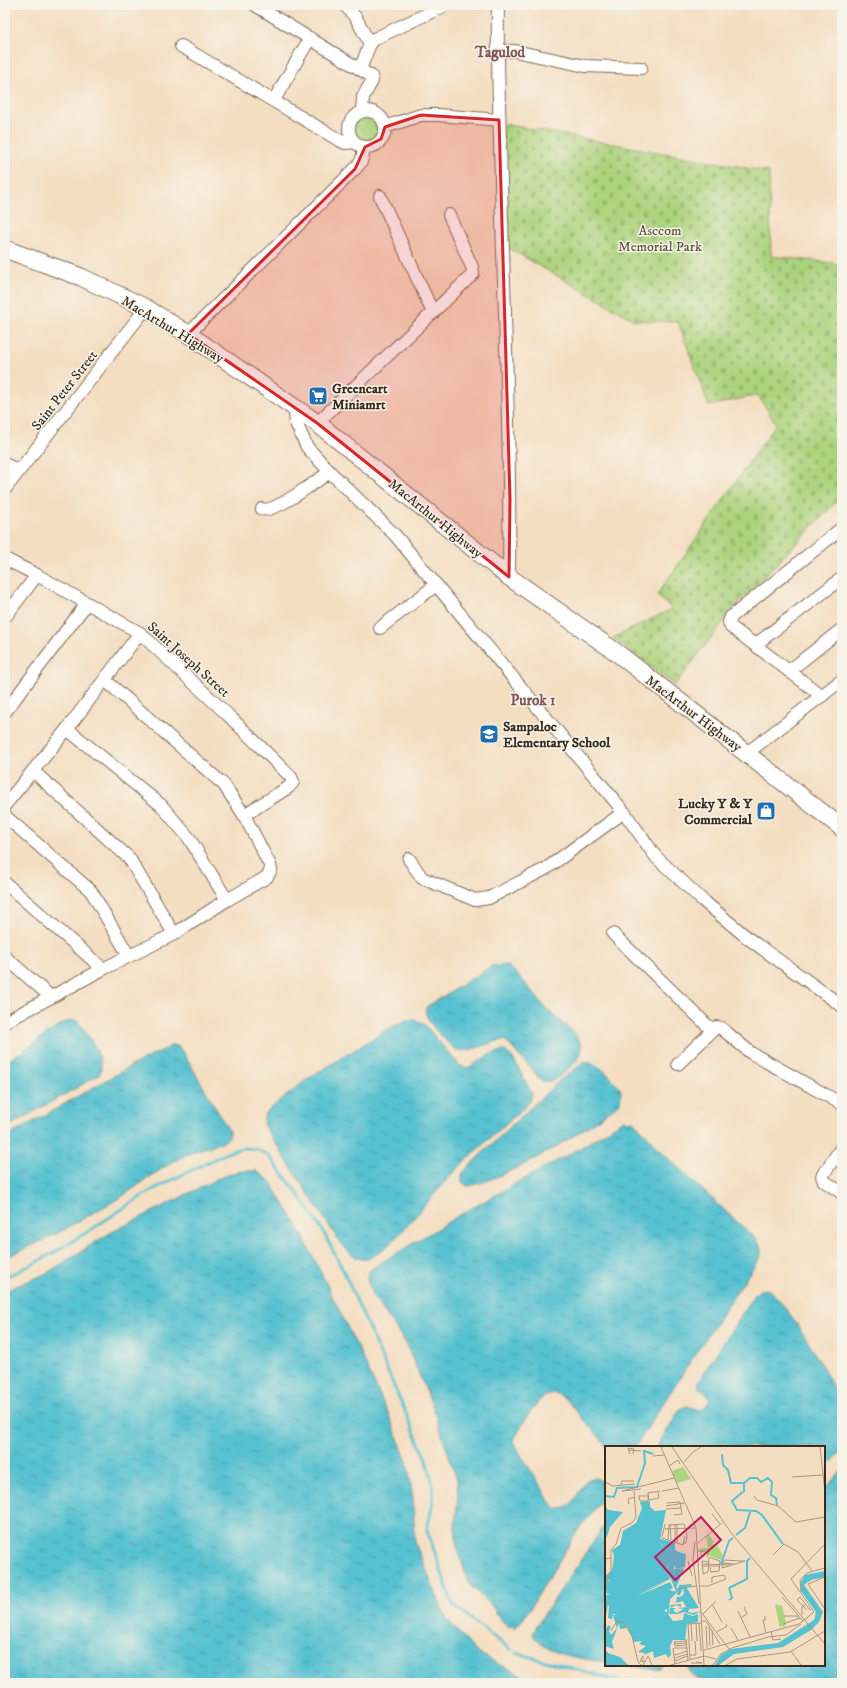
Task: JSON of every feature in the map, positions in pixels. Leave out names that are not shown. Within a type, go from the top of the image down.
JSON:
[{"type":"highway","name":"MacArthur Highway","points":[[5,249],[81,277],[146,308],[188,334],[294,407],[317,423],[510,577],[616,652],[842,828]]},
{"type":"street","points":[[255,5],[360,68],[372,78],[363,97],[362,111]]},
{"type":"street","points":[[345,5],[356,18],[370,44]]},
{"type":"street","points":[[360,68],[370,44],[385,33],[446,5]]},
{"type":"street","points":[[498,5],[497,51],[510,499],[510,577]]},
{"type":"street","points":[[274,100],[310,38]]},
{"type":"street","points":[[181,46],[345,143],[371,146],[381,139],[385,127],[380,116],[368,110],[362,111],[353,117],[348,127],[351,138],[360,144]]},
{"type":"street","points":[[497,51],[515,51],[585,66],[641,68]]},
{"type":"street","points":[[385,127],[421,116],[438,115],[500,120]]},
{"type":"street","points":[[188,334],[355,169],[361,162],[360,144]]},
{"type":"street","points":[[380,196],[433,313]]},
{"type":"street","points":[[317,423],[473,274],[472,267],[449,215]]},
{"type":"street","name":"Saint Peter Street","points":[[5,489],[146,308]]},
{"type":"street","points":[[294,407],[296,423],[307,447],[330,472],[395,535],[624,812],[656,857],[701,899],[750,939],[842,1006]]},
{"type":"street","points":[[5,464],[19,471]]},
{"type":"street","points":[[262,509],[268,510],[283,504],[330,472]]},
{"type":"street","points":[[822,696],[731,627],[729,622],[731,617],[842,528]]},
{"type":"street","name":"Saint Joseph Street","points":[[5,559],[37,575],[140,633],[228,715],[291,777],[293,782],[289,787],[244,815]]},
{"type":"street","points":[[5,617],[37,575]]},
{"type":"street","points":[[755,645],[842,578]]},
{"type":"street","points":[[380,628],[436,585]]},
{"type":"street","points":[[5,712],[86,603]]},
{"type":"street","points":[[789,670],[842,629]]},
{"type":"street","points":[[5,805],[67,729],[140,633]]},
{"type":"street","points":[[5,1022],[103,968],[174,934],[227,900],[268,877],[271,870],[270,865],[244,815],[224,785],[105,680]]},
{"type":"street","points":[[747,753],[842,680]]},
{"type":"street","points":[[67,729],[161,805],[189,838],[227,900]]},
{"type":"street","points":[[33,771],[129,858],[174,934]]},
{"type":"street","points":[[409,859],[422,878],[475,900],[489,898],[547,868],[624,812]]},
{"type":"street","points":[[5,816],[91,892],[129,956]]},
{"type":"street","points":[[5,883],[103,968]]},
{"type":"street","points":[[613,934],[711,1030]]},
{"type":"street","points":[[5,957],[51,997]]},
{"type":"street","points":[[678,1064],[716,1026],[721,1028],[751,1053],[842,1104]]},
{"type":"street","points":[[842,1147],[822,1176],[824,1181],[842,1193]]},
{"type":"highlighted area","points":[[421,115],[499,120],[510,499],[509,577],[317,423],[188,334],[355,169],[365,147],[381,139],[385,127]]},
{"type":"green space","points":[[366,115],[375,119],[379,128],[375,137],[366,141],[357,137],[353,128],[357,119]]},
{"type":"green space","name":"Asccom Memorial Park","points":[[503,124],[769,172],[771,256],[842,264],[842,496],[727,615],[675,685],[613,638],[672,609],[657,595],[776,424],[758,395],[709,406],[678,322],[634,320],[505,246]]},
{"type":"water","points":[[506,965],[519,976],[557,1019],[573,1032],[581,1044],[582,1049],[578,1060],[558,1078],[552,1081],[542,1081],[505,1040],[470,1050],[457,1050],[452,1047],[435,1029],[427,1016],[426,1007],[492,966]]},
{"type":"water","points":[[73,1020],[78,1021],[95,1047],[101,1062],[99,1075],[5,1128],[5,1063],[63,1023]]},
{"type":"water","points":[[407,1020],[416,1020],[424,1024],[460,1066],[467,1068],[494,1053],[505,1051],[513,1058],[532,1094],[529,1103],[450,1176],[398,1236],[375,1255],[362,1259],[352,1254],[341,1244],[263,1124],[265,1113],[306,1080],[390,1028]]},
{"type":"water","points":[[173,1045],[179,1047],[186,1057],[229,1131],[229,1137],[225,1141],[192,1152],[169,1164],[121,1197],[58,1233],[5,1258],[5,1138],[129,1067]]},
{"type":"water","points":[[585,1062],[601,1068],[613,1080],[621,1090],[620,1103],[576,1134],[529,1162],[478,1184],[467,1186],[462,1182],[462,1174],[471,1164],[560,1080]]},
{"type":"water","points":[[624,1120],[633,1121],[669,1159],[758,1241],[761,1256],[636,1446],[606,1446],[598,1435],[570,1404],[557,1394],[551,1394],[544,1397],[532,1409],[515,1438],[514,1444],[552,1504],[557,1509],[566,1508],[572,1503],[586,1481],[591,1478],[596,1478],[604,1483],[605,1492],[604,1497],[578,1530],[524,1618],[516,1627],[508,1626],[499,1618],[493,1607],[472,1587],[467,1579],[457,1547],[455,1527],[458,1496],[457,1480],[431,1402],[405,1342],[372,1294],[367,1278],[370,1270],[379,1264],[458,1216],[580,1148]]},
{"type":"water","points":[[240,1171],[256,1171],[270,1181],[301,1232],[364,1361],[390,1418],[407,1462],[413,1497],[415,1543],[446,1618],[476,1652],[535,1683],[5,1683],[5,1291],[47,1273],[110,1233],[219,1178]]},
{"type":"water","points":[[767,1289],[776,1296],[787,1310],[822,1366],[842,1412],[842,1449],[825,1469],[825,1446],[658,1446],[680,1409],[687,1406],[700,1410],[705,1407],[710,1400],[707,1394],[699,1388],[698,1382],[754,1295],[760,1290]]},
{"type":"water","points":[[842,1470],[842,1683],[707,1683],[692,1675],[688,1666],[825,1666],[825,1489]]},
{"type":"water","points":[[605,1524],[605,1662],[565,1655],[547,1648],[539,1642],[533,1634],[537,1625]]},
{"type":"water","points":[[630,1666],[663,1666],[661,1669],[656,1670]]},
{"type":"waterway","points":[[5,1277],[24,1269],[59,1249],[154,1189],[229,1152],[242,1148],[256,1149],[268,1155],[297,1192],[323,1231],[344,1272],[426,1459],[432,1480],[433,1502],[427,1530],[453,1605],[511,1650]]},
{"type":"waterway","points":[[516,1653],[626,1683]]},
{"type":"place","name":"Greencart Miniamrt","points":[[318,396]]},
{"type":"place","name":"Sampaloc Elementary School","points":[[489,734]]},
{"type":"place","name":"Lucky Y & Y Commercial","points":[[766,811]]},
{"type":"district","name":"Tagulod","points":[[500,52]]},
{"type":"district","name":"Purok 1","points":[[533,700]]}]
